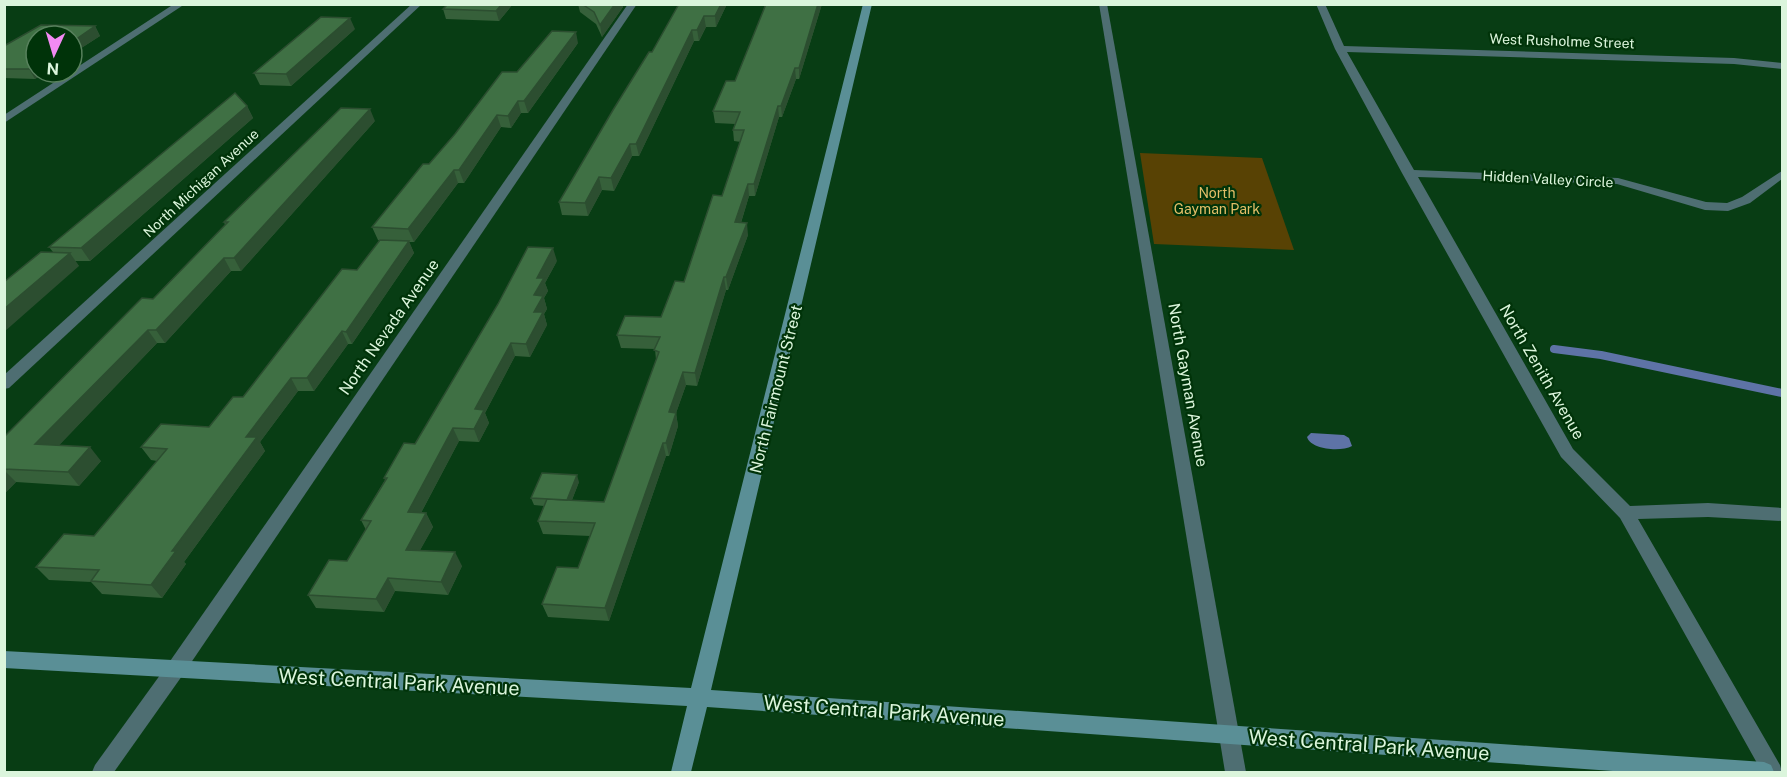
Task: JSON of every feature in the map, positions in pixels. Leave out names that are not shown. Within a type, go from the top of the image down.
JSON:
[{"type":"street","points":[[4,120],[181,4]]},
{"type":"street","name":"North Michigan Avenue","points":[[4,384],[418,4]]},
{"type":"street","name":"North Nevada Avenue","points":[[102,772],[175,670],[633,4]]},
{"type":"street","name":"North Fairmount Street","points":[[681,772],[701,698],[868,4]]},
{"type":"street","name":"North Gayman Avenue","points":[[1103,4],[1236,772]]},
{"type":"street","name":"North Zenith Avenue","points":[[1320,4],[1340,49],[1408,173],[1567,453],[1626,513],[1773,772]]},
{"type":"street","name":"West Rusholme Street","points":[[1340,49],[1734,61],[1782,66]]},
{"type":"street","name":"Hidden Valley Circle","points":[[1408,173],[1618,181],[1706,206],[1728,207],[1746,200],[1782,174]]},
{"type":"street","points":[[1626,513],[1708,510],[1782,514]]},
{"type":"street","name":"West Central Park Avenue","points":[[4,658],[175,670],[701,698],[1764,772]]},
{"type":"green space","name":"North Gayman Park","points":[[1140,153],[1262,158],[1294,250],[1154,244]]},
{"type":"water","points":[[1311,433],[1344,435],[1349,438],[1352,446],[1334,449],[1320,447],[1314,445],[1307,437]]},
{"type":"building","points":[[448,4],[502,4],[496,11],[443,9]]},
{"type":"building","points":[[582,4],[615,4],[600,25],[594,12]]},
{"type":"building","points":[[679,4],[721,4],[715,16],[704,16],[697,30],[692,30],[636,144],[630,144],[611,178],[599,177],[585,203],[559,202],[613,110],[649,52],[652,52]]},
{"type":"building","points":[[766,4],[818,4],[799,68],[795,68],[781,106],[778,106],[754,184],[748,184],[735,222],[747,223],[726,277],[724,277],[695,373],[683,372],[669,412],[676,413],[666,443],[663,443],[605,608],[542,604],[557,567],[578,568],[595,523],[538,521],[547,499],[604,502],[659,352],[654,350],[660,337],[617,335],[625,316],[661,317],[675,281],[684,282],[713,195],[722,196],[744,130],[733,130],[740,112],[713,111],[726,81],[735,81]]},
{"type":"building","points":[[321,17],[350,18],[286,74],[254,73]]},
{"type":"building","points":[[84,26],[95,26],[84,34]]},
{"type":"building","points":[[552,31],[576,32],[524,101],[518,101],[508,116],[497,115],[459,170],[454,170],[408,229],[372,227],[423,164],[429,164],[455,134],[502,72],[517,72]]},
{"type":"building","points":[[24,35],[24,69],[4,69],[4,46]]},
{"type":"building","points":[[235,93],[247,106],[81,248],[49,247]]},
{"type":"building","points":[[341,108],[370,109],[234,258],[224,258],[156,330],[148,330],[35,444],[90,447],[68,472],[4,469],[4,437],[142,298],[153,299],[228,222],[224,222]]},
{"type":"building","points":[[380,240],[409,241],[346,332],[342,331],[307,378],[291,378],[246,437],[257,437],[172,551],[176,551],[151,585],[91,581],[99,570],[36,567],[64,534],[94,536],[167,449],[141,447],[161,424],[209,427],[233,397],[243,397],[342,269],[357,270]]},
{"type":"building","points":[[528,247],[553,248],[537,278],[544,278],[534,295],[543,296],[534,312],[543,312],[526,344],[511,343],[475,409],[484,410],[474,429],[453,428],[408,512],[426,513],[406,550],[455,552],[441,582],[388,578],[376,599],[308,595],[329,560],[347,561],[371,521],[361,520],[387,478],[384,478],[404,443],[415,444],[498,304]]},
{"type":"building","points":[[41,252],[70,253],[4,309],[4,282]]},
{"type":"building","points":[[542,473],[577,475],[567,500],[531,498]]},
{"type":"waterway","points":[[1554,349],[1601,355],[1782,393]]}]
